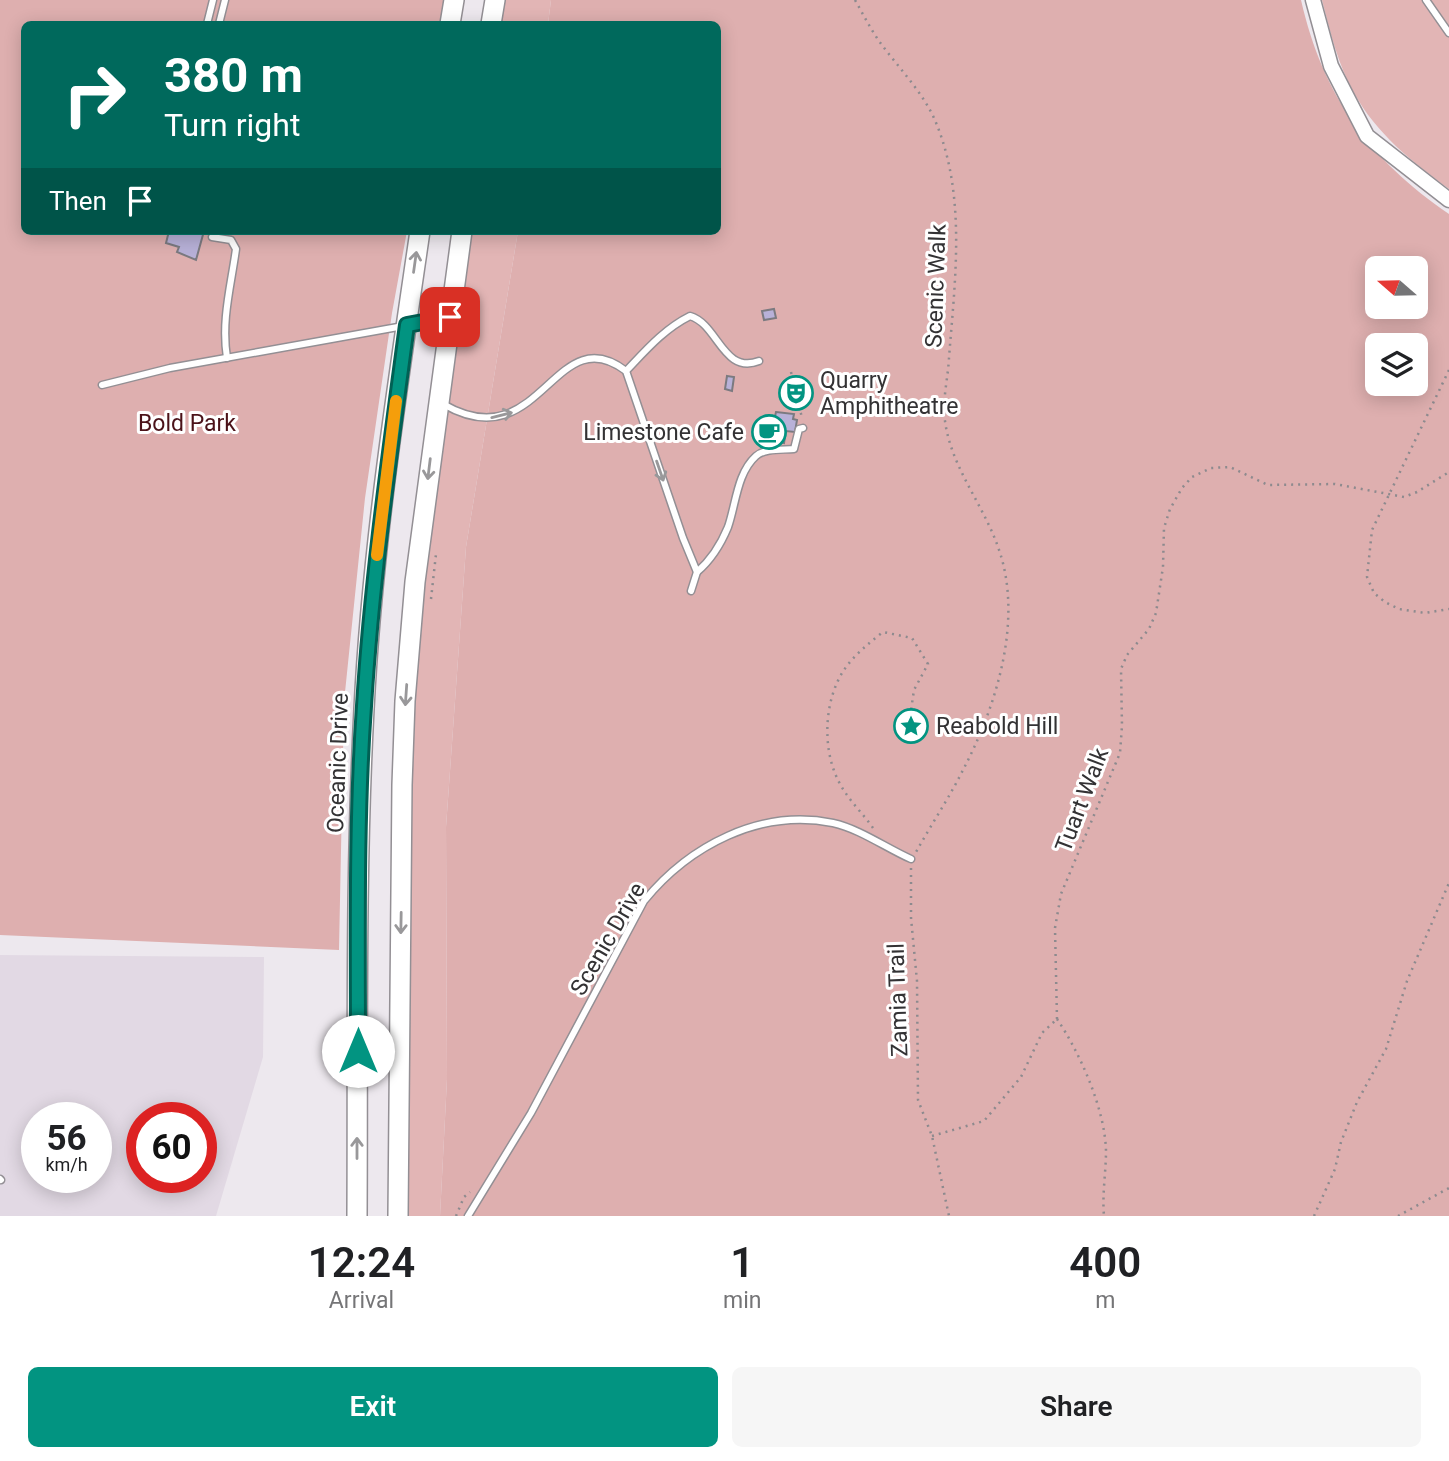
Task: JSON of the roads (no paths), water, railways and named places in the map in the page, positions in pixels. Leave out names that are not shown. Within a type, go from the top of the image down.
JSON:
[{"type":"main road","points":[[450,21],[454,0]]},
{"type":"main road","points":[[492,21],[495,0]]},
{"type":"main road","name":"Oceanic Drive","points":[[357,1216],[359,856],[364,708],[376,564],[419,235]]},
{"type":"main road","points":[[398,1216],[405,701],[415,582],[461,235]]},
{"type":"street","points":[[1313,0],[1331,66],[1367,136],[1449,200]]},
{"type":"lane","points":[[208,21],[213,0]]},
{"type":"lane","points":[[220,21],[225,0]]},
{"type":"lane","points":[[1426,0],[1449,33]]},
{"type":"lane","points":[[212,237],[230,240],[236,249],[223,335],[227,358]]},
{"type":"lane","points":[[626,371],[655,339],[690,316],[706,324],[730,358],[741,364],[759,361]]},
{"type":"lane","points":[[103,385],[170,368],[450,317]]},
{"type":"lane","points":[[438,401],[453,410],[472,416],[506,416],[528,405],[568,367],[583,359],[598,358],[614,362],[626,371],[697,572]]},
{"type":"lane","points":[[691,591],[697,572],[715,553],[723,538],[747,468],[758,454],[794,449],[799,429],[803,428]]},
{"type":"lane","name":"Scenic Drive","points":[[468,1216],[531,1113],[644,901],[663,879],[685,860],[728,834],[788,821],[835,823],[911,859]]},
{"type":"place","name":"Quarry Amphitheatre","points":[[796,393]]},
{"type":"place","name":"Limestone Cafe","points":[[769,432]]},
{"type":"place","name":"Reabold Hill","points":[[911,726]]},
{"type":"park label","name":"Bold Park","points":[[187,423]]}]
